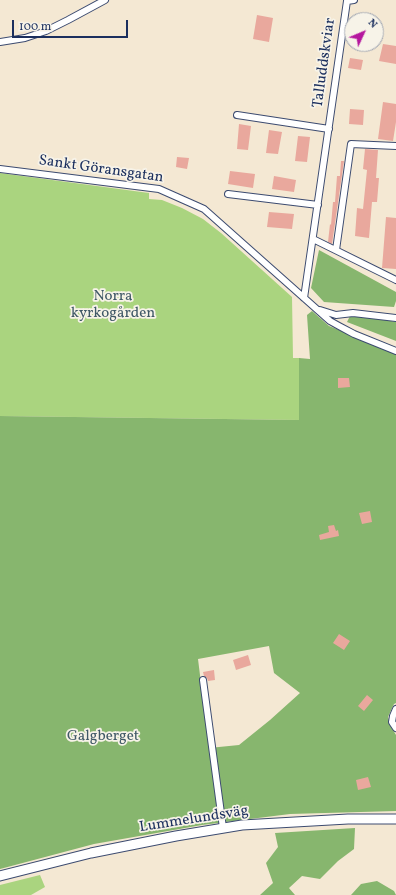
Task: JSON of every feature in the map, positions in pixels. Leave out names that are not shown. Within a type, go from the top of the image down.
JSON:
[{"type":"main road","name":"Lummelundsväg","points":[[0,876],[91,853],[176,836],[242,825],[348,819],[396,819]]},
{"type":"street","points":[[0,42],[25,38],[46,30],[105,0]]},
{"type":"street","name":"Talluddskviar","points":[[304,298],[349,0]]},
{"type":"street","name":"Talluddskviar","points":[[237,115],[329,129]]},
{"type":"street","points":[[336,250],[350,144],[396,146]]},
{"type":"street","name":"Sankt Göransgatan","points":[[0,169],[159,189],[204,209],[317,310],[339,326],[354,334],[396,351]]},
{"type":"street","points":[[228,194],[318,205]]},
{"type":"street","points":[[313,239],[396,280]]},
{"type":"street","points":[[317,310],[336,315],[353,313],[396,318]]},
{"type":"street","points":[[203,680],[223,828]]},
{"type":"street","points":[[396,709],[392,722],[396,728]]},
{"type":"green space","name":"Norra kyrkogården","points":[[0,173],[149,193],[149,199],[162,200],[182,208],[203,219],[221,233],[292,297],[293,358],[299,358],[299,420],[0,416]]},
{"type":"green space","points":[[319,250],[396,292],[394,307],[324,302],[311,288]]},
{"type":"green space","name":"Galgberget","points":[[312,311],[329,326],[396,352],[396,703],[394,704],[388,717],[390,725],[396,735],[396,811],[290,814],[202,825],[94,844],[0,869],[0,416],[299,420],[299,358],[310,359],[307,315]],"holes":[[[269,646],[274,673],[300,693],[239,745],[209,748],[198,659]]]},
{"type":"green space","points":[[351,314],[396,322],[396,341],[347,322]]},
{"type":"green space","points":[[355,828],[354,849],[338,861],[320,879],[302,876],[289,888],[295,895],[260,895],[273,883],[266,863],[278,847],[275,833]]},
{"type":"green space","points":[[40,875],[45,887],[31,895],[0,895],[0,885]]},
{"type":"green space","points":[[377,881],[394,891],[396,895],[351,895],[361,884]]},
{"type":"building","points":[[257,15],[273,18],[269,42],[253,39]]},
{"type":"building","points":[[384,44],[396,46],[396,64],[379,61],[381,52],[384,52]]},
{"type":"building","points":[[350,58],[363,60],[361,70],[348,68]]},
{"type":"building","points":[[383,102],[396,104],[396,122],[393,141],[378,139]]},
{"type":"building","points":[[350,109],[364,110],[363,125],[349,124]]},
{"type":"building","points":[[239,124],[251,126],[248,150],[237,149]]},
{"type":"building","points":[[269,130],[282,132],[278,154],[266,153]]},
{"type":"building","points":[[298,136],[310,137],[307,162],[295,161]]},
{"type":"building","points":[[365,149],[378,150],[376,178],[379,178],[377,202],[372,202],[369,238],[355,236],[357,208],[363,209],[367,170],[363,169]]},
{"type":"building","points":[[177,157],[189,158],[187,169],[176,167]]},
{"type":"building","points":[[341,161],[344,161],[332,244],[328,242],[333,202],[335,202],[337,176],[340,176]]},
{"type":"building","points":[[230,171],[255,174],[253,188],[228,184]]},
{"type":"building","points":[[274,176],[296,180],[294,192],[272,189]]},
{"type":"building","points":[[269,212],[294,214],[292,229],[267,227]]},
{"type":"building","points":[[386,217],[396,218],[396,269],[382,268]]},
{"type":"building","points":[[338,378],[349,378],[350,387],[338,388]]},
{"type":"building","points":[[370,511],[372,522],[362,524],[359,513]]},
{"type":"building","points":[[334,525],[336,531],[338,530],[339,536],[320,540],[319,535],[329,532],[328,526]]},
{"type":"building","points":[[339,634],[350,641],[344,650],[333,643]]},
{"type":"building","points":[[248,655],[251,665],[236,670],[233,660]]},
{"type":"building","points":[[214,670],[215,680],[208,681],[203,672]]},
{"type":"building","points":[[367,695],[373,700],[364,711],[358,706]]},
{"type":"building","points":[[368,777],[371,787],[358,790],[356,780]]}]
